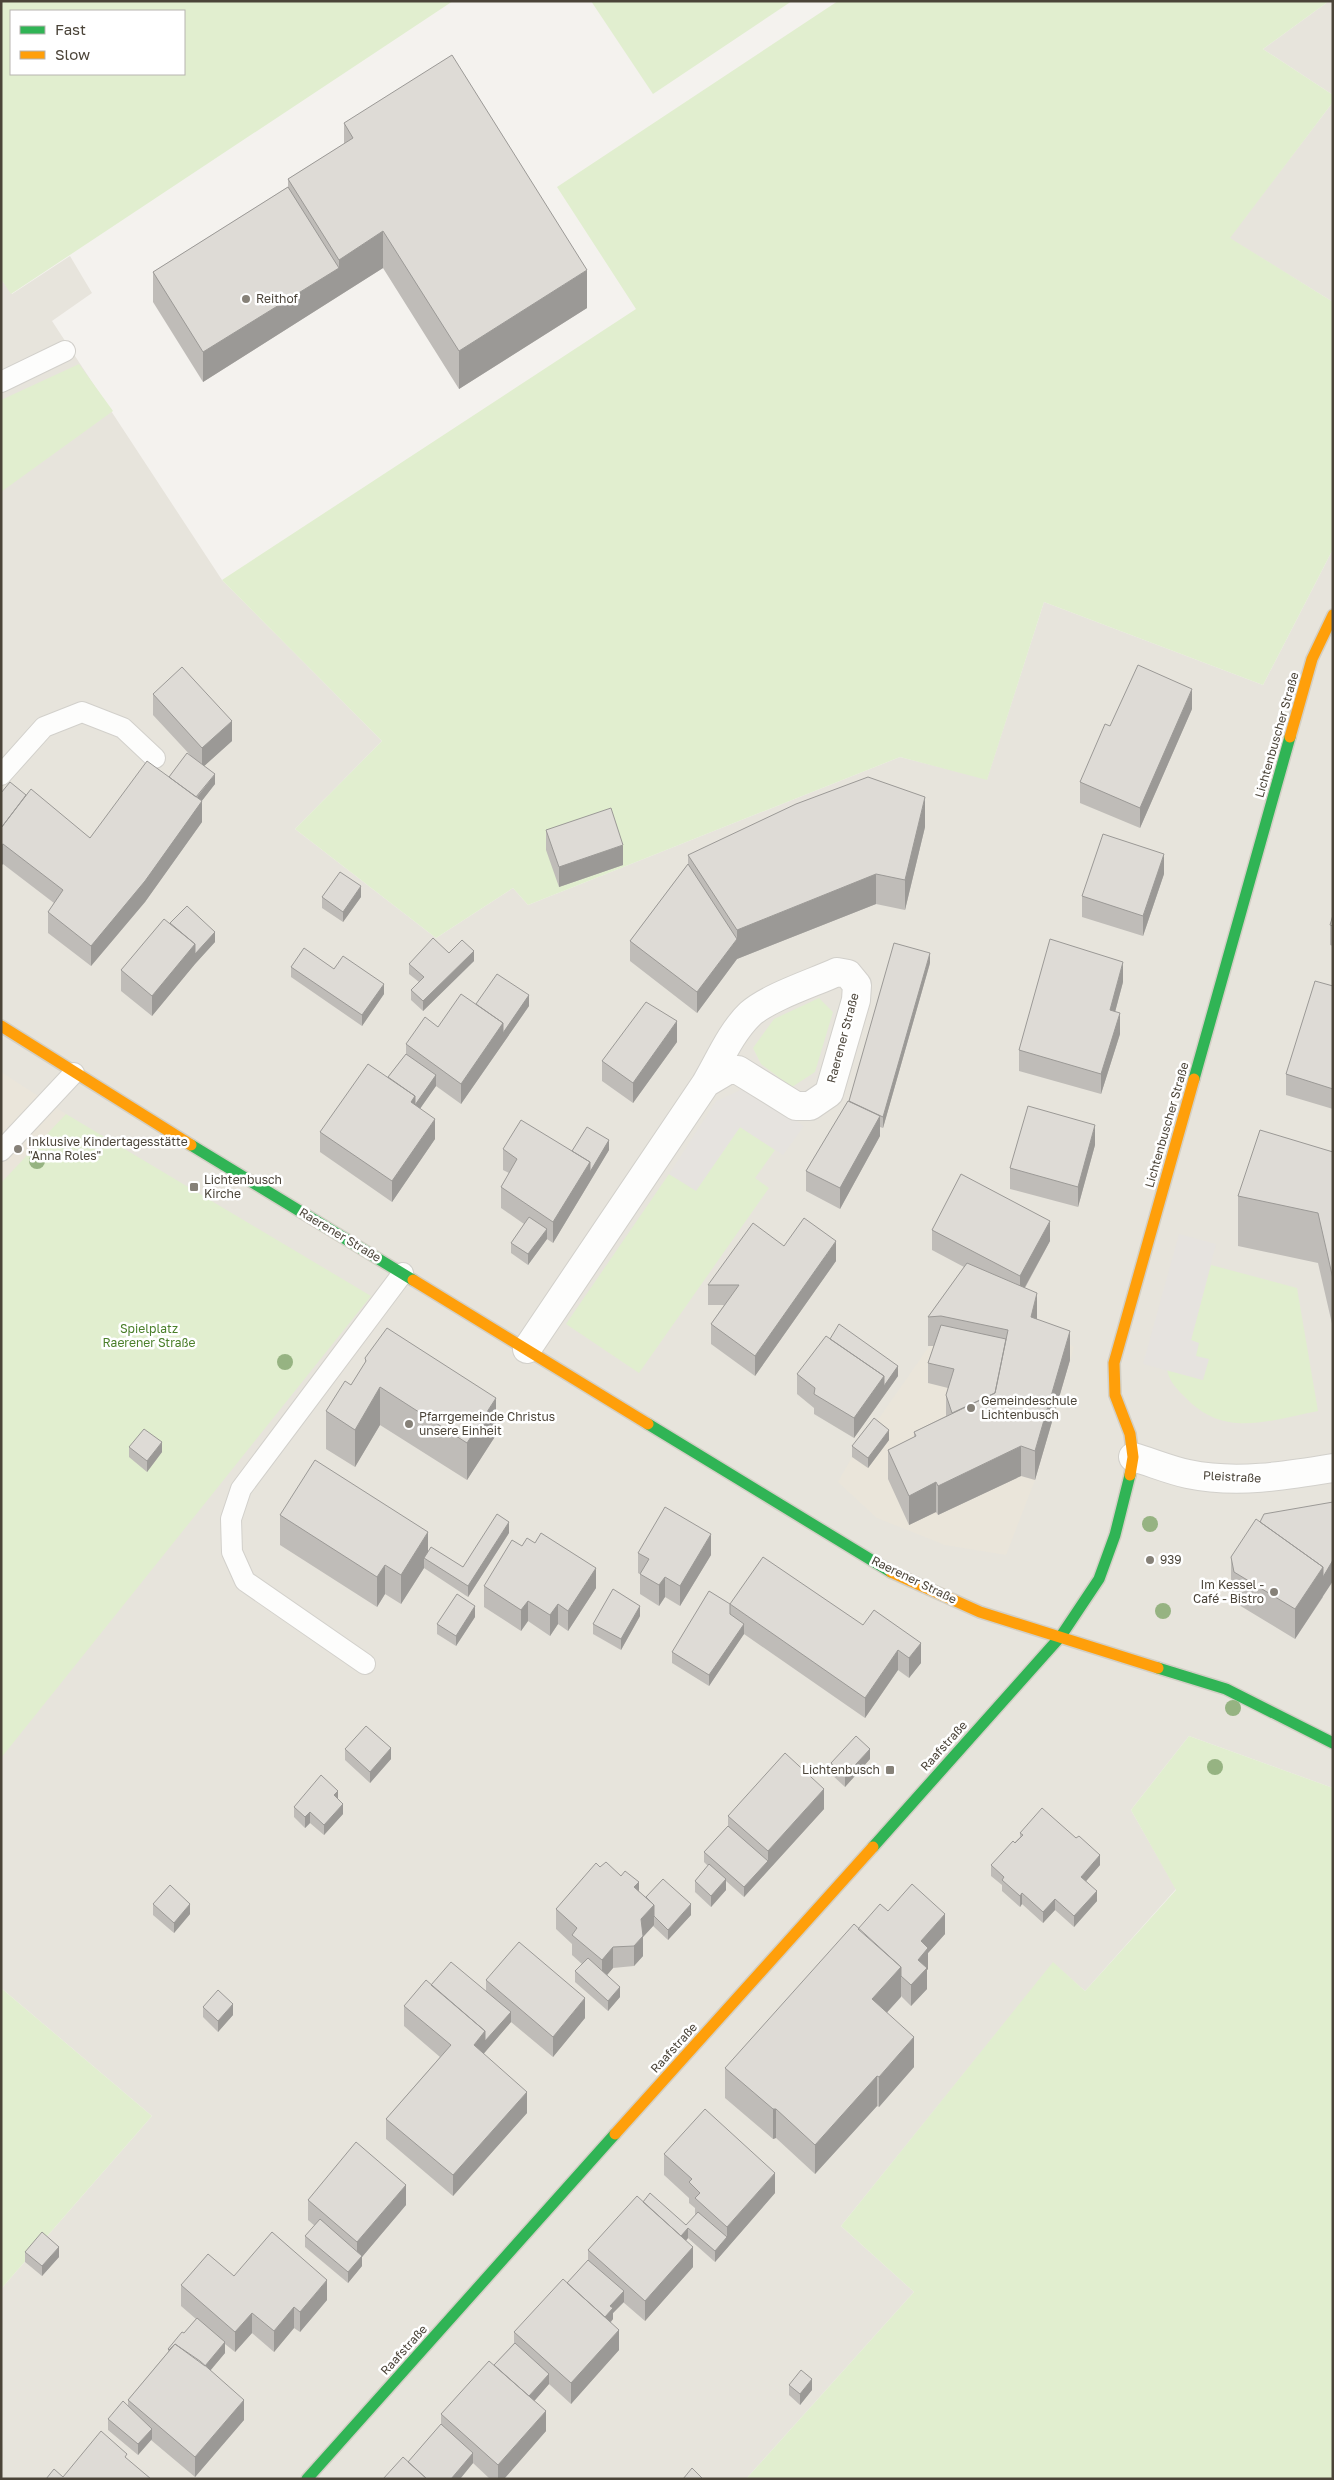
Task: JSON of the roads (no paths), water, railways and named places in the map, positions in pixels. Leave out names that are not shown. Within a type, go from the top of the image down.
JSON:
[{"type":"street","name":"Lichtenbuscher Straße","points":[[1061,1636],[1099,1579],[1115,1535],[1133,1457],[1130,1434],[1115,1395],[1114,1363],[1312,659],[1333,615]]},
{"type":"street","name":"Raerener Straße","points":[[526,1349],[706,1083],[750,1014],[768,1003],[837,972],[848,974],[857,985],[856,1000],[828,1093],[810,1106],[796,1106],[738,1070],[728,1070],[706,1083]]},
{"type":"street","name":"Raerener Straße","points":[[1,1026],[74,1073],[891,1572],[980,1612],[1226,1689],[1333,1743]]},
{"type":"street","name":"Pleistraße","points":[[1133,1457],[1188,1474],[1211,1477],[1269,1479],[1333,1468]]},
{"type":"street","name":"Raafstraße","points":[[307,2479],[1061,1636]]},
{"type":"lane","points":[[1,382],[65,351]]},
{"type":"lane","points":[[1,775],[44,728],[82,712],[123,728],[155,758]]},
{"type":"lane","points":[[1,1151],[74,1073]]},
{"type":"lane","points":[[365,1664],[244,1581],[232,1552],[232,1519],[240,1488],[403,1273]]},
{"type":"place","name":"Reithof","points":[[246,299]]},
{"type":"place","name":"Inklusive Kindertagesstätte \"Anna Roles\"","points":[[18,1149]]},
{"type":"place","name":"Lichtenbusch Kirche","points":[[194,1187]]},
{"type":"place","name":"Gemeindeschule Lichtenbusch","points":[[971,1408]]},
{"type":"place","name":"Pfarrgemeinde Christus unsere Einheit","points":[[409,1424]]},
{"type":"place","name":"939","points":[[1150,1560]]},
{"type":"place","name":"Im Kessel - Café - Bistro","points":[[1274,1592]]},
{"type":"place","name":"Lichtenbusch","points":[[890,1770]]},
{"type":"park label","name":"Spielplatz Raerener Straße","points":[[149,1336]]}]
